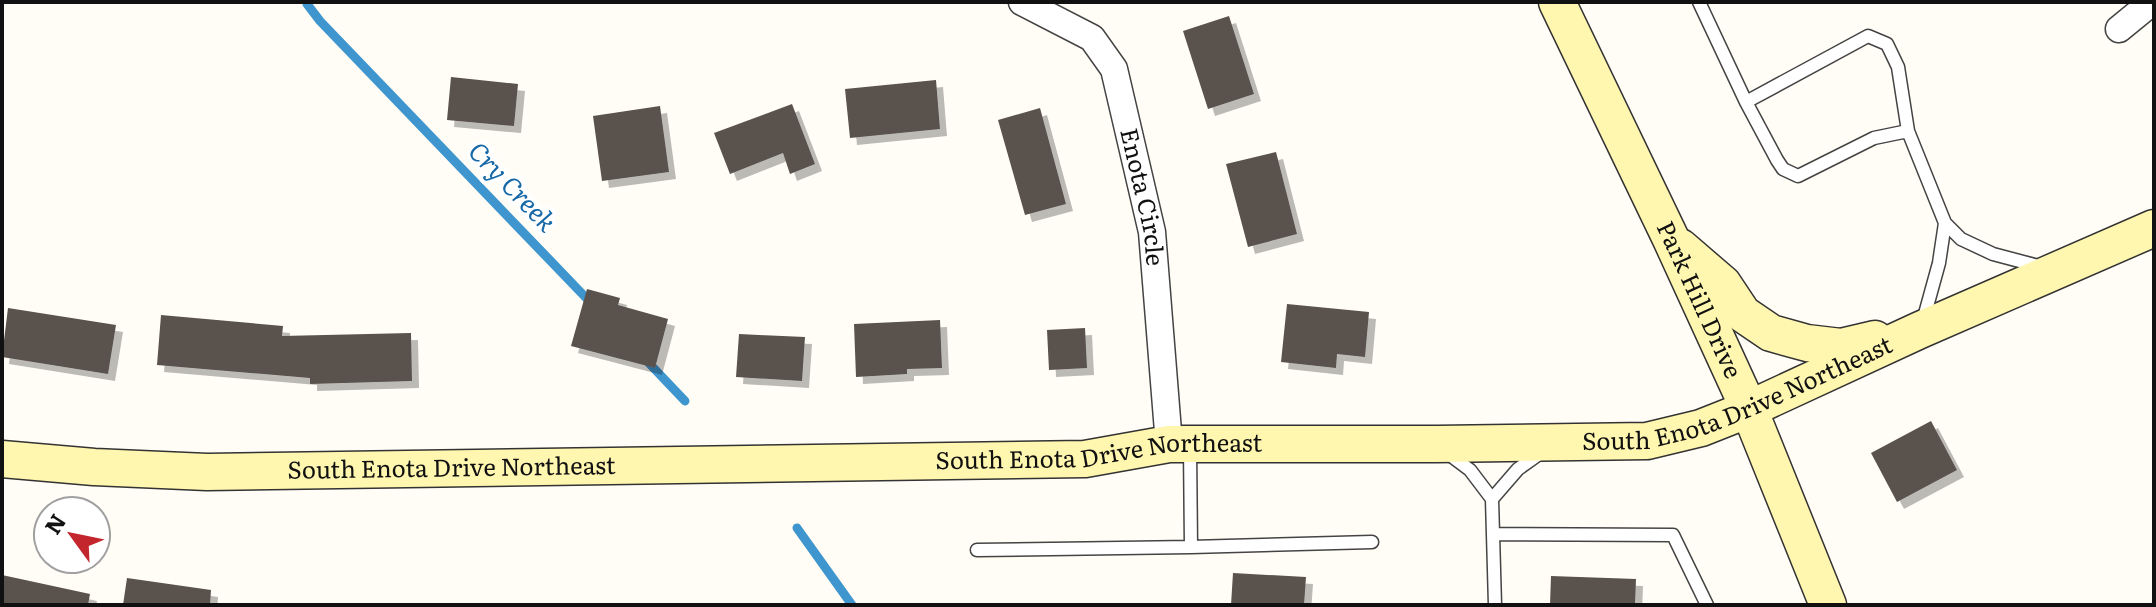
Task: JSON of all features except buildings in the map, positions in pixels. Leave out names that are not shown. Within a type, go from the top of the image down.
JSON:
[{"type":"street","name":"Enota Circle","points":[[1022,2],[1092,38],[1114,69],[1152,232],[1179,444]]},
{"type":"street","name":"Park Hill Drive","points":[[1557,2],[1749,409],[1824,601]]},
{"type":"street","points":[[2119,29],[2152,2]]},
{"type":"street","name":"South Enota Drive Northeast","points":[[2,459],[207,472],[1085,459],[1179,444],[1647,441],[1701,428],[1749,409],[2154,228]]},
{"type":"street","points":[[1671,239],[1723,284],[1743,314],[1771,333],[1807,343],[1841,347],[1920,330]]},
{"type":"lane","points":[[1699,2],[1746,102],[1783,169],[1798,176],[1874,138],[1908,131]]},
{"type":"lane","points":[[1746,102],[1868,36],[1887,44],[1898,67],[1908,131],[1945,223],[1961,239],[1993,254],[2056,270]]},
{"type":"lane","points":[[1920,330],[1939,263],[1945,223]]},
{"type":"lane","points":[[1492,499],[1518,469],[1557,442]]},
{"type":"lane","points":[[1179,444],[1191,547]]},
{"type":"lane","points":[[1437,444],[1470,470],[1492,499],[1495,605]]},
{"type":"lane","points":[[1493,534],[1673,535],[1707,605]]},
{"type":"lane","points":[[977,550],[1372,542]]},
{"type":"waterway","name":"Cry Creek","points":[[307,4],[591,303]]},
{"type":"waterway","name":"Cry Creek","points":[[646,360],[685,401]]},
{"type":"waterway","name":"Cry Creek","points":[[797,528],[852,605]]}]
